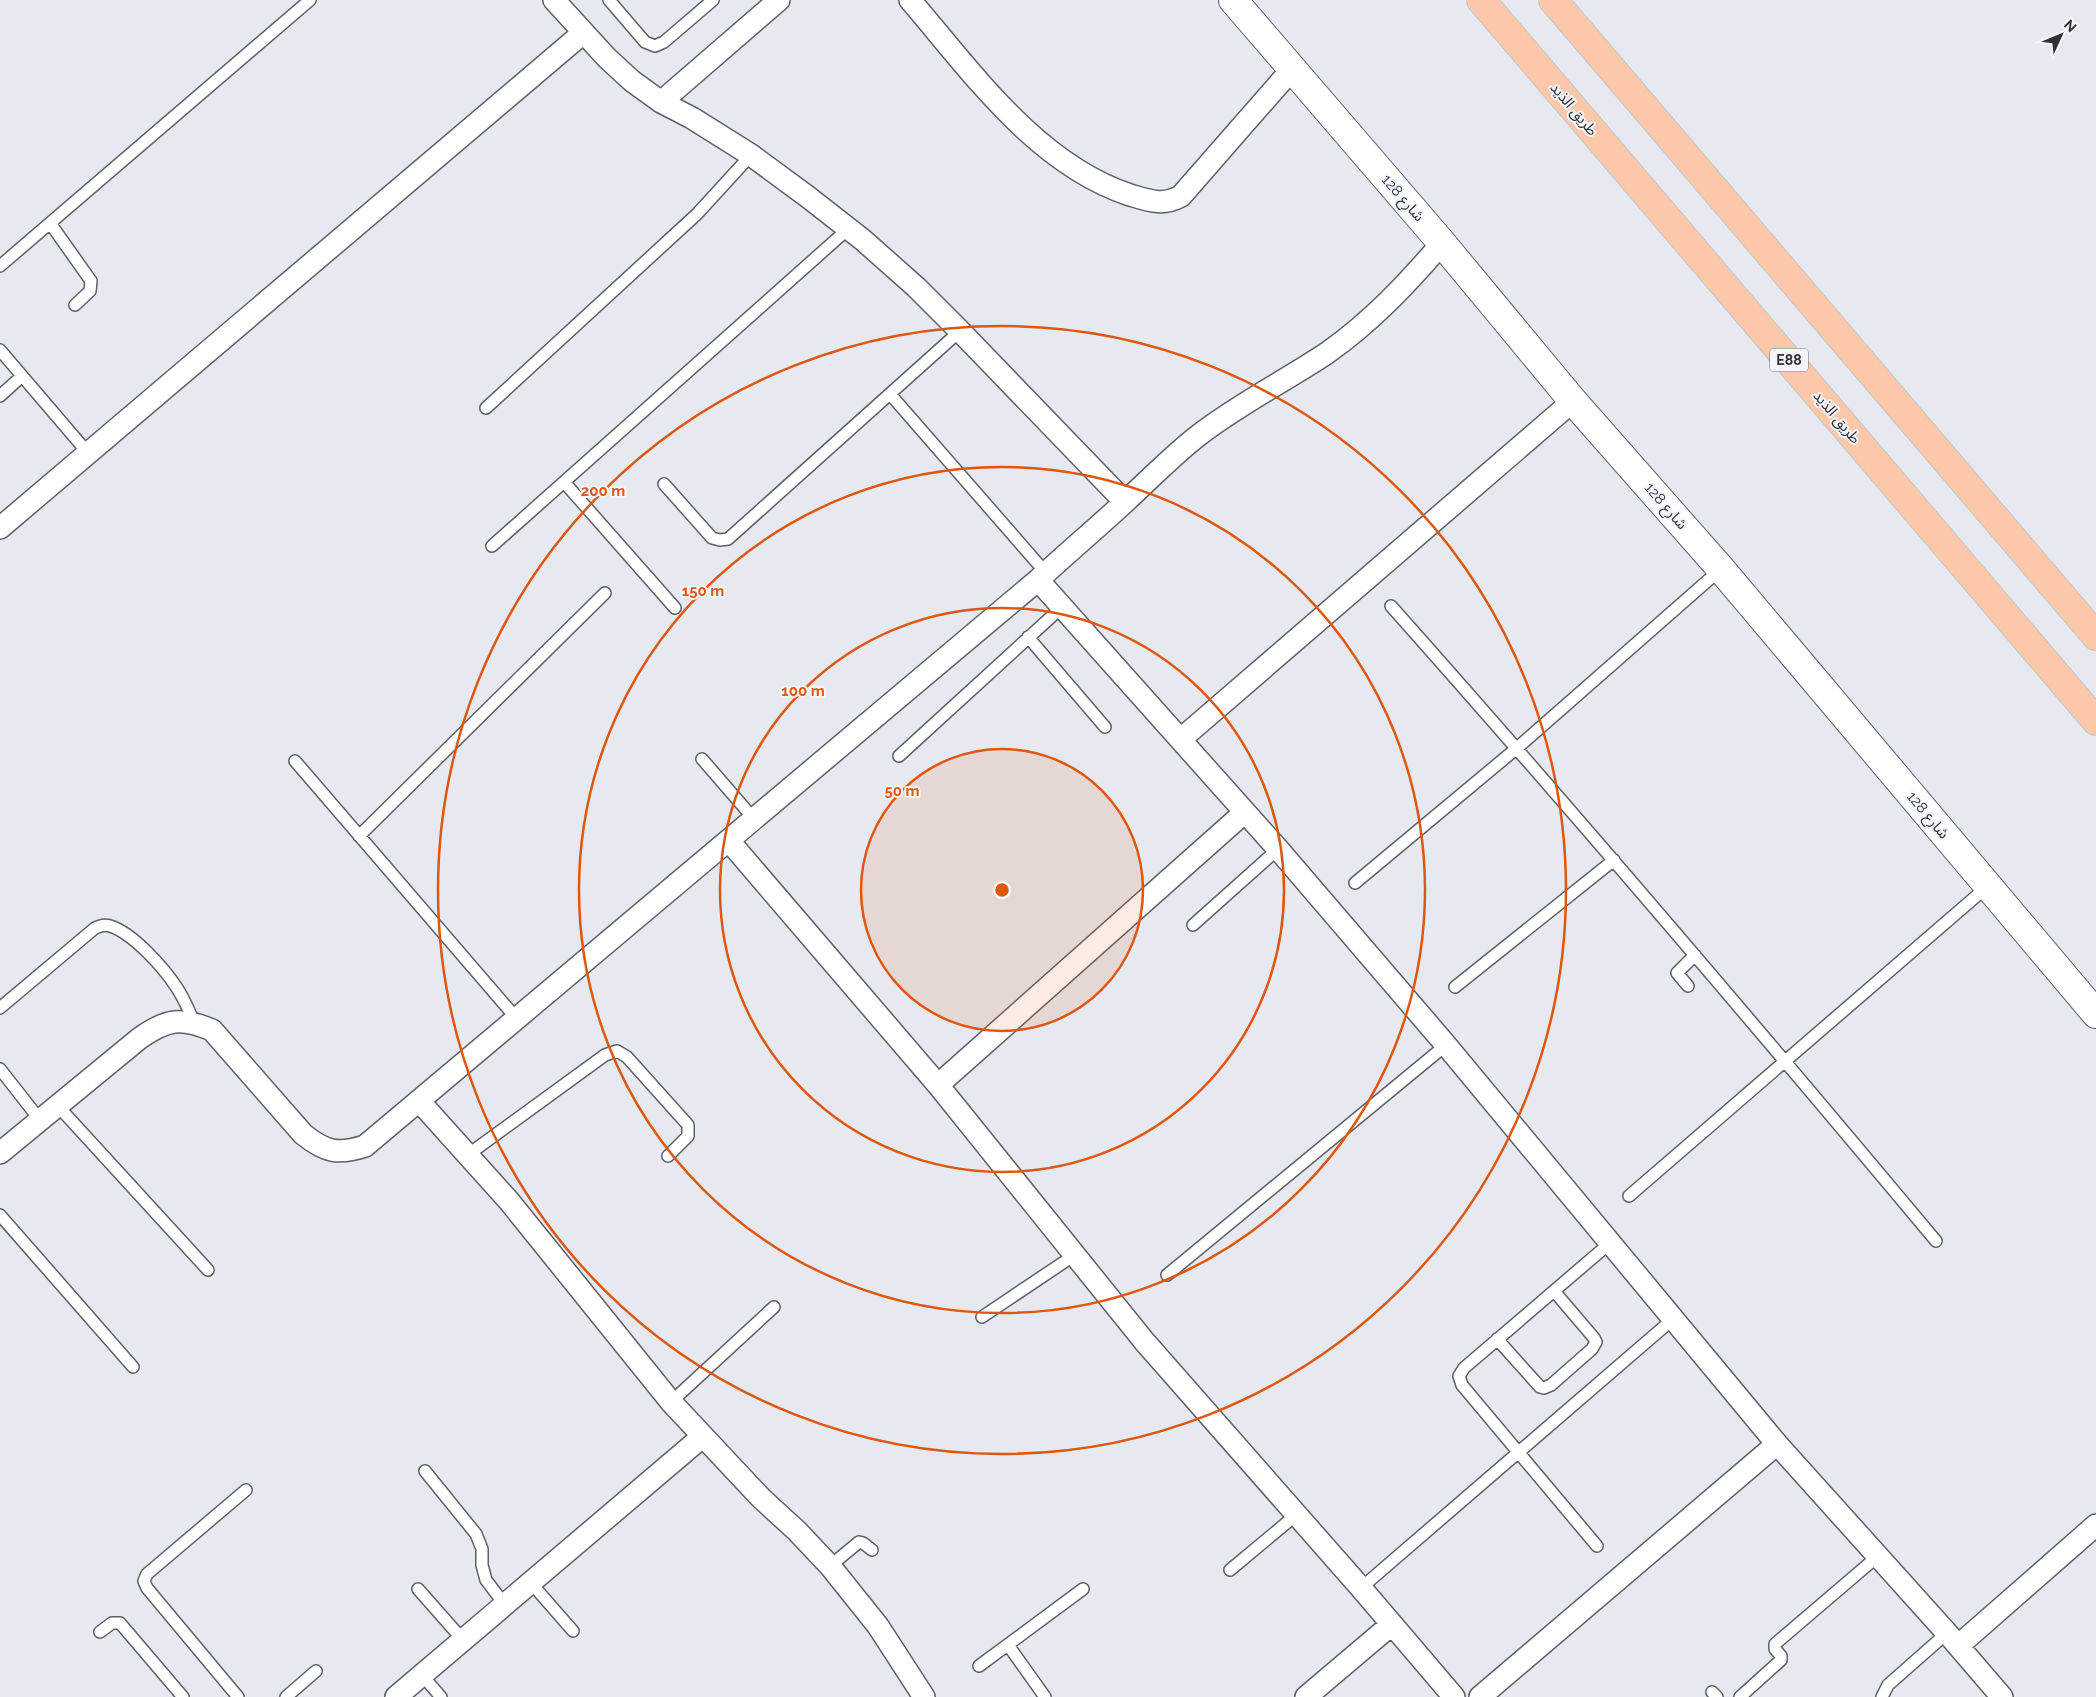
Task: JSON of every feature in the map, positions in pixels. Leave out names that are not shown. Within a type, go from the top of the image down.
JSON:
[{"type":"highway","name":"طريق الذيد","points":[[1481,0],[2096,721]]},
{"type":"highway","points":[[1552,0],[2096,636]]},
{"type":"street","points":[[554,0],[583,33],[632,81],[661,102],[692,118],[751,156],[848,229],[916,287],[1125,502]]},
{"type":"street","points":[[661,102],[779,0]]},
{"type":"street","points":[[910,0],[1031,136],[1058,158],[1088,176],[1119,191],[1152,202],[1172,201],[1181,196],[1292,69]]},
{"type":"street","name":"شارع 128","points":[[1233,0],[1442,244],[1573,401],[1721,569],[2096,1014]]},
{"type":"street","points":[[0,528],[583,33]]},
{"type":"street","points":[[0,1153],[57,1105],[156,1027],[174,1021],[194,1023],[212,1030],[303,1134],[316,1145],[332,1151],[349,1151],[365,1146],[420,1102],[1042,576],[1161,467],[1199,435],[1240,406],[1326,353],[1367,322],[1405,286],[1442,244]]},
{"type":"street","points":[[1181,739],[1573,401]]},
{"type":"street","points":[[1042,576],[1062,607],[1278,848],[1446,1045],[1777,1444],[1953,1639],[2002,1697]]},
{"type":"street","points":[[938,1085],[1245,812]]},
{"type":"street","points":[[729,840],[938,1085],[1073,1256],[1144,1341],[1454,1697]]},
{"type":"street","points":[[420,1102],[469,1154],[552,1252],[671,1402],[702,1437],[830,1566],[878,1626],[924,1697]]},
{"type":"street","points":[[396,1697],[702,1437]]},
{"type":"street","points":[[1480,1697],[1777,1444]]},
{"type":"street","points":[[1953,1639],[2096,1525]]},
{"type":"street","points":[[1306,1697],[1391,1625]]},
{"type":"lane","points":[[0,266],[310,0]]},
{"type":"lane","points":[[609,0],[645,42],[655,46],[664,42],[712,0]]},
{"type":"lane","points":[[486,408],[697,214],[751,156]]},
{"type":"lane","points":[[50,223],[91,281],[90,291],[75,304]]},
{"type":"lane","points":[[492,546],[848,229]]},
{"type":"lane","points":[[664,484],[712,538],[728,539],[960,331]]},
{"type":"lane","points":[[0,350],[88,454]]},
{"type":"lane","points":[[0,396],[22,376]]},
{"type":"lane","points":[[890,394],[1042,576]]},
{"type":"lane","points":[[564,482],[675,608]]},
{"type":"lane","points":[[1355,883],[1517,748],[1721,569]]},
{"type":"lane","points":[[359,836],[605,593]]},
{"type":"lane","points":[[1391,606],[1614,860],[1785,1060],[1936,1241]]},
{"type":"lane","points":[[898,756],[1062,607]]},
{"type":"lane","points":[[1028,637],[1105,727]]},
{"type":"lane","points":[[702,759],[754,819]]},
{"type":"lane","points":[[295,761],[518,1019]]},
{"type":"lane","points":[[1193,925],[1278,848]]},
{"type":"lane","points":[[1455,987],[1614,860]]},
{"type":"lane","points":[[1629,1196],[1988,886]]},
{"type":"lane","points":[[0,1008],[95,928],[105,925],[115,928],[138,944],[167,975],[183,998],[194,1023]]},
{"type":"lane","points":[[1688,986],[1677,972],[1695,955]]},
{"type":"lane","points":[[1167,1274],[1446,1045]]},
{"type":"lane","points":[[469,1154],[605,1054],[617,1051],[627,1057],[688,1125],[688,1136],[668,1156]]},
{"type":"lane","points":[[0,1069],[40,1120]]},
{"type":"lane","points":[[57,1105],[208,1270]]},
{"type":"lane","points":[[0,1215],[133,1367]]},
{"type":"lane","points":[[1597,1546],[1459,1381],[1460,1371],[1610,1244]]},
{"type":"lane","points":[[982,1317],[1073,1256]]},
{"type":"lane","points":[[1497,1339],[1540,1387],[1544,1388],[1551,1385],[1592,1349],[1596,1342],[1554,1291]]},
{"type":"lane","points":[[671,1402],[774,1307]]},
{"type":"lane","points":[[1361,1588],[1673,1319]]},
{"type":"lane","points":[[425,1471],[476,1534],[482,1549],[482,1565],[486,1580],[504,1605]]},
{"type":"lane","points":[[238,1697],[147,1588],[144,1581],[147,1574],[246,1490]]},
{"type":"lane","points":[[1230,1570],[1296,1514]]},
{"type":"lane","points":[[830,1566],[859,1542],[863,1542],[872,1550]]},
{"type":"lane","points":[[1740,1697],[1781,1660],[1775,1644],[1878,1556]]},
{"type":"lane","points":[[531,1583],[572,1631]]},
{"type":"lane","points":[[418,1589],[463,1640]]},
{"type":"lane","points":[[979,1666],[1083,1589]]},
{"type":"lane","points":[[100,1632],[112,1623],[120,1623],[183,1697]]},
{"type":"lane","points":[[1882,1697],[1888,1685],[1953,1639]]},
{"type":"lane","points":[[1008,1645],[1045,1697]]},
{"type":"lane","points":[[286,1697],[316,1671]]},
{"type":"lane","points":[[422,1675],[441,1697]]}]
